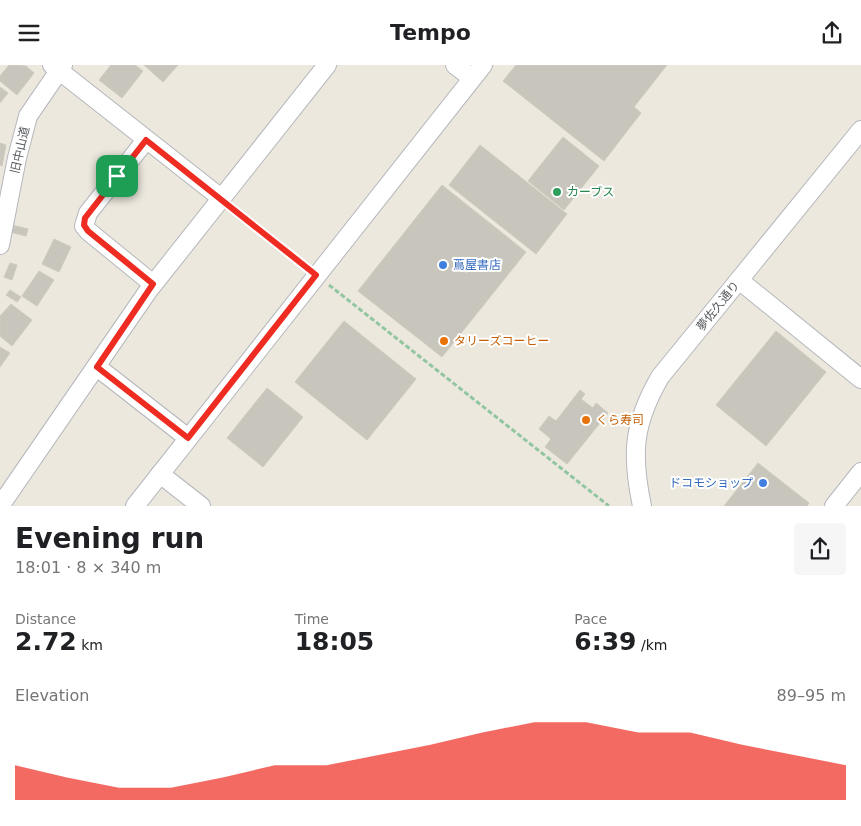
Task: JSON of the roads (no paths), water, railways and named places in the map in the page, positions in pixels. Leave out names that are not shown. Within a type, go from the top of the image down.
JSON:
[{"type":"street","points":[[0,506],[153,284],[327,65]]},
{"type":"street","points":[[135,506],[478,72],[455,65]]},
{"type":"street","points":[[58,67],[146,140],[222,198]]},
{"type":"street","name":"旧中山道","points":[[0,245],[23,132],[35,103],[58,67]]},
{"type":"street","name":"夢佐久通り","points":[[642,506],[636,478],[637,431],[649,397],[660,377],[861,129]]},
{"type":"street","points":[[146,140],[88,213],[84,225],[88,231],[153,284]]},
{"type":"street","points":[[739,280],[861,379]]},
{"type":"street","points":[[97,367],[188,438]]},
{"type":"street","points":[[834,506],[861,472]]},
{"type":"street","points":[[160,474],[201,506]]},
{"type":"place","name":"カーブス","points":[[557,192]]},
{"type":"place","name":"蔦屋書店","points":[[443,265]]},
{"type":"place","name":"タリーズコーヒー","points":[[444,341]]},
{"type":"place","name":"くら寿司","points":[[586,420]]},
{"type":"place","name":"ドコモショップ","points":[[763,483]]}]
